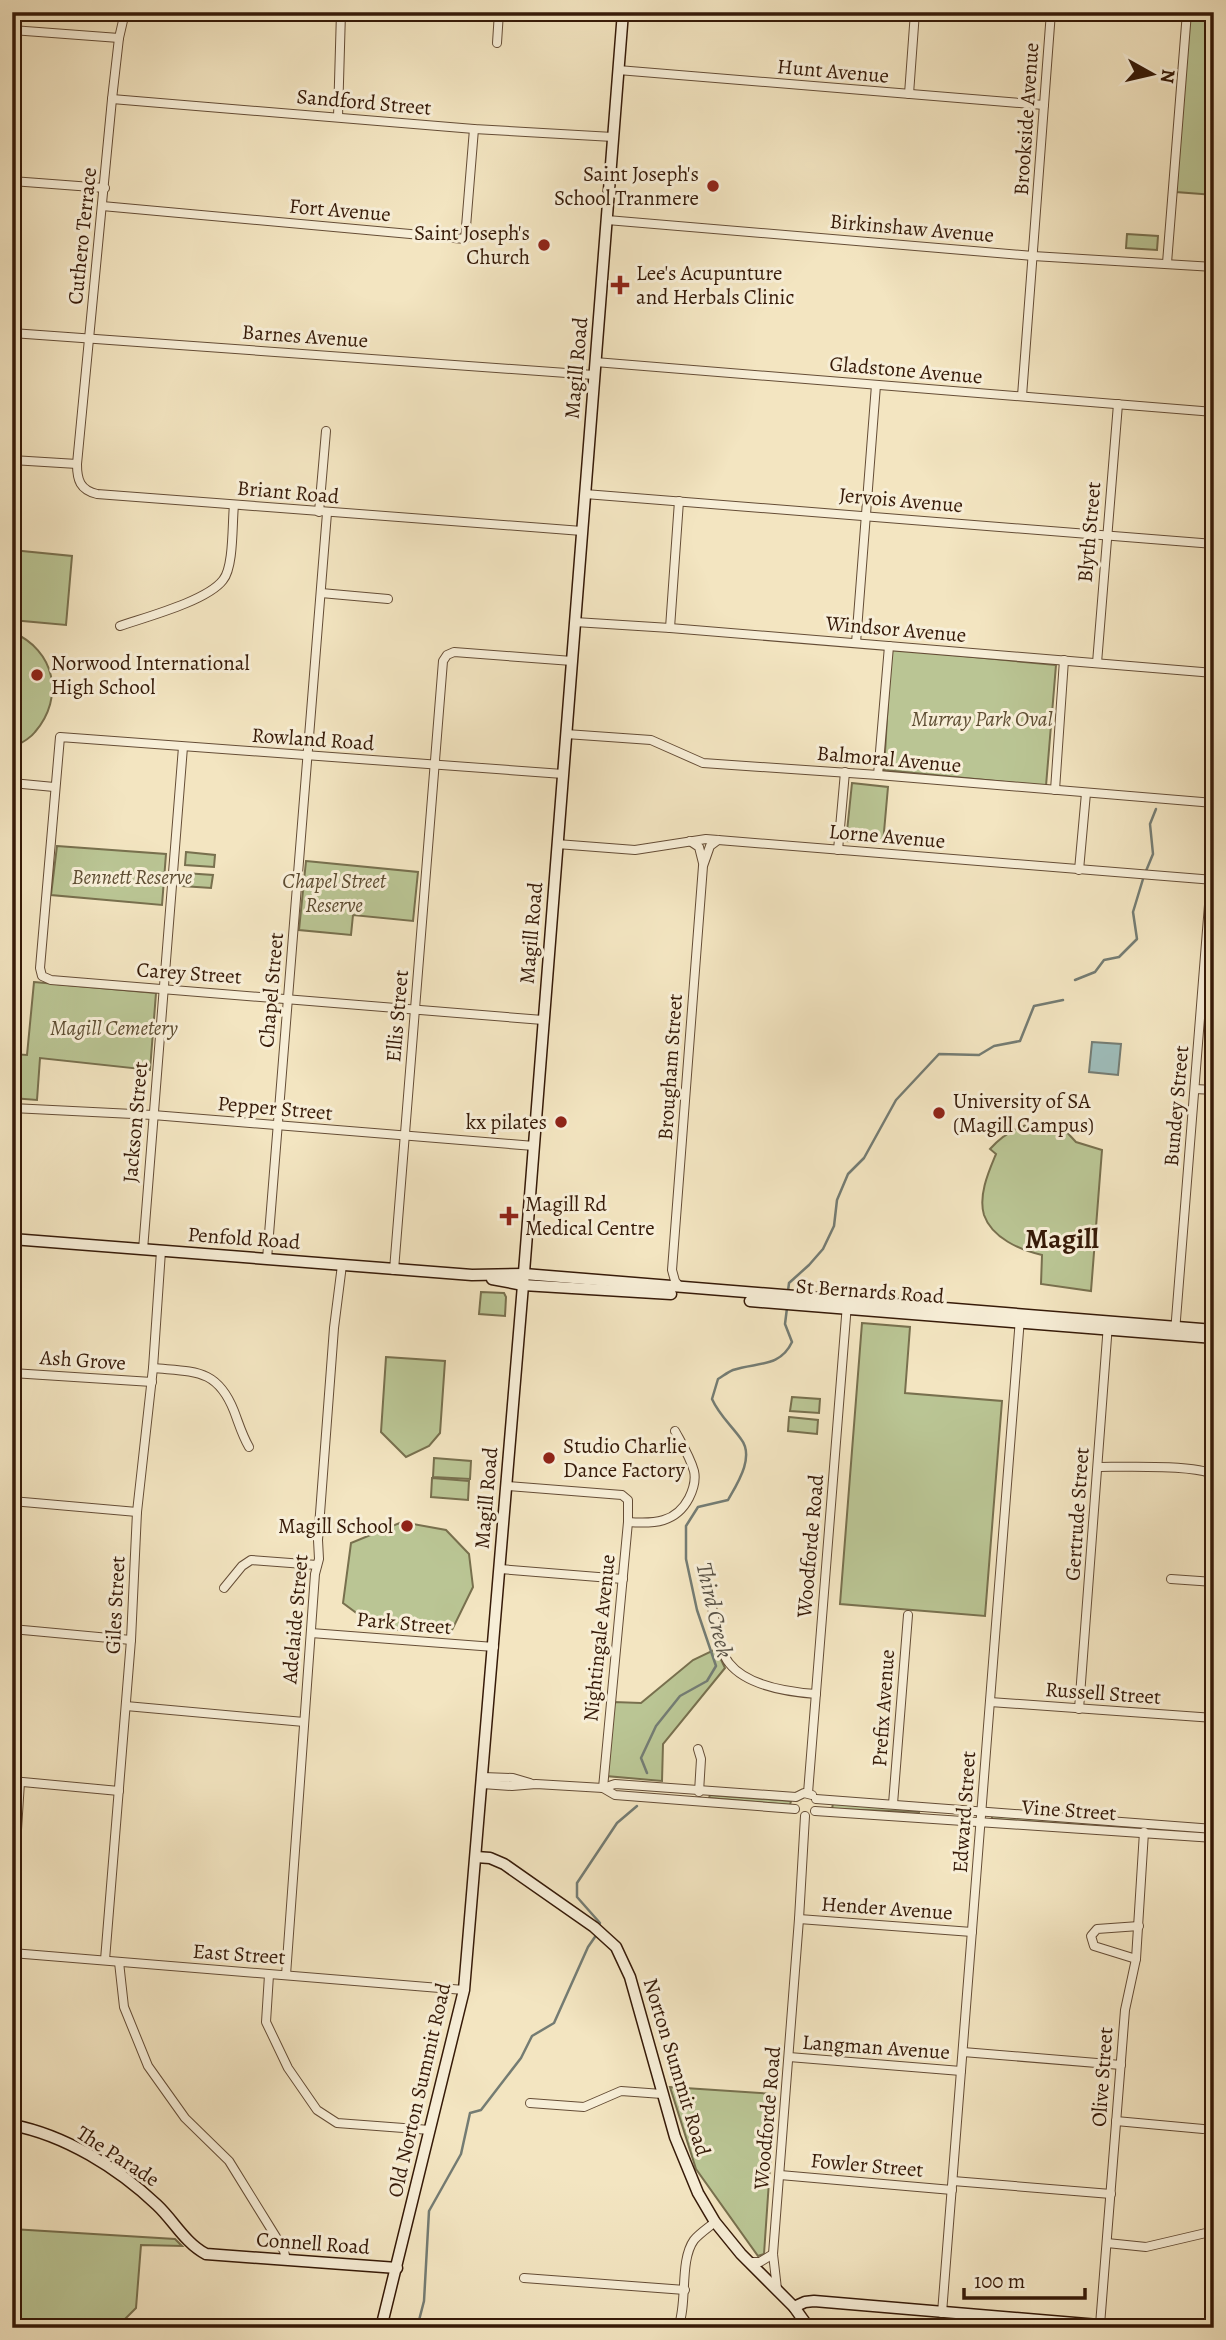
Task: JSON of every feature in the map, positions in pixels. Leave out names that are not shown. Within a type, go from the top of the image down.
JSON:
[{"type":"main road","name":"Magill Road","points":[[476,1857],[534,1146],[538,1019],[563,774],[623,12]]},
{"type":"main road","name":"Penfold Road","points":[[12,1239],[524,1280]]},
{"type":"main road","name":"St Bernards Road","points":[[524,1280],[669,1294],[1175,1331],[1214,1338]]},
{"type":"main road","name":"St Bernards Road","points":[[524,1280],[661,1286],[805,1302]]},
{"type":"main road","name":"St Bernards Road","points":[[1175,1331],[1214,1329]]},
{"type":"main road","name":"Norton Summit Road","points":[[476,1857],[498,1860],[594,1927],[608,1938],[624,1959],[662,2094],[690,2177],[716,2222],[748,2262],[794,2307],[809,2328]]},
{"type":"main road","name":"Old Norton Summit Road","points":[[381,2328],[464,1990],[476,1857]]},
{"type":"main road","name":"The Parade","points":[[12,2125],[27,2128],[72,2146],[113,2171],[158,2206],[198,2250],[213,2256],[226,2256]]},
{"type":"main road","name":"Connell Road","points":[[226,2256],[397,2268]]},
{"type":"main road","points":[[794,2307],[814,2301],[1023,2323],[1134,2328]]},
{"type":"street","name":"Cuthero Terrace","points":[[78,464],[112,99],[125,12]]},
{"type":"street","points":[[338,117],[341,12]]},
{"type":"street","points":[[497,43],[499,12]]},
{"type":"street","points":[[909,94],[915,12]]},
{"type":"street","name":"Brookside Avenue","points":[[1022,397],[1051,12]]},
{"type":"street","points":[[1167,263],[1187,12]]},
{"type":"street","points":[[12,30],[119,38]]},
{"type":"street","name":"Hunt Avenue","points":[[618,70],[1044,105]]},
{"type":"street","name":"Sandford Street","points":[[112,99],[474,129],[613,137]]},
{"type":"street","name":"Fort Avenue","points":[[102,206],[465,239],[474,129]]},
{"type":"street","points":[[12,181],[105,188]]},
{"type":"street","name":"Birkinshaw Avenue","points":[[607,220],[1033,256],[1214,267]]},
{"type":"street","name":"Barnes Avenue","points":[[12,333],[594,375]]},
{"type":"street","name":"Gladstone Avenue","points":[[595,362],[1214,412]]},
{"type":"street","points":[[856,643],[876,385]]},
{"type":"street","name":"Blyth Street","points":[[1097,663],[1118,404]]},
{"type":"street","name":"Chapel Street","points":[[267,1259],[321,593],[326,431]]},
{"type":"street","points":[[12,460],[78,464]]},
{"type":"street","name":"Briant Road","points":[[78,464],[80,485],[87,492],[97,494],[582,531]]},
{"type":"street","name":"Jervois Avenue","points":[[585,494],[1214,544]]},
{"type":"street","points":[[670,628],[679,500]]},
{"type":"street","points":[[120,626],[202,596],[224,580],[229,566],[234,505]]},
{"type":"street","points":[[321,593],[388,599]]},
{"type":"street","name":"Windsor Avenue","points":[[575,622],[1214,673]]},
{"type":"street","points":[[878,775],[889,646]]},
{"type":"street","name":"Ellis Street","points":[[394,1270],[443,661],[447,655],[454,652],[572,661]]},
{"type":"street","points":[[1055,790],[1064,660]]},
{"type":"street","name":"Balmoral Avenue","points":[[566,734],[645,739],[703,763],[845,772],[1214,803]]},
{"type":"street","name":"Rowland Road","points":[[54,787],[60,737],[563,774]]},
{"type":"street","name":"Jackson Street","points":[[143,1250],[183,747]]},
{"type":"street","points":[[838,850],[845,772]]},
{"type":"street","points":[[12,783],[54,787]]},
{"type":"street","name":"Carey Street","points":[[54,787],[40,968],[42,976],[51,980],[538,1019]]},
{"type":"street","points":[[1079,870],[1086,793]]},
{"type":"street","name":"Lorne Avenue","points":[[557,844],[635,850],[690,841],[718,840],[1212,880]]},
{"type":"street","name":"Brougham Street","points":[[661,1286],[672,1270],[704,866],[710,846],[718,840]]},
{"type":"street","points":[[690,841],[699,847],[704,866]]},
{"type":"street","name":"Bundey Street","points":[[1175,1331],[1212,880]]},
{"type":"street","points":[[1195,1089],[1214,1090]]},
{"type":"street","name":"Pepper Street","points":[[12,1108],[153,1115],[534,1146]]},
{"type":"street","name":"Giles Street","points":[[105,1960],[131,1640],[138,1512],[162,1251]]},
{"type":"street","name":"Adelaide Street","points":[[286,1975],[311,1633],[320,1550],[318,1540],[335,1317],[342,1265]]},
{"type":"street","points":[[672,1270],[675,1282],[681,1288]]},
{"type":"street","name":"Woodforde Road","points":[[808,1793],[848,1305]]},
{"type":"street","name":"Edward Street","points":[[942,2313],[1020,1319]]},
{"type":"street","name":"Gertrude Street","points":[[1079,1709],[1108,1326]]},
{"type":"street","points":[[153,1368],[207,1376],[221,1385],[249,1447]]},
{"type":"street","name":"Ash Grove","points":[[12,1373],[152,1382]]},
{"type":"street","points":[[628,1522],[666,1521],[685,1507],[694,1490],[694,1473],[675,1431]]},
{"type":"street","points":[[1098,1467],[1181,1469],[1206,1471],[1214,1475]]},
{"type":"street","name":"Nightingale Avenue","points":[[507,1486],[622,1495],[629,1505],[603,1788]]},
{"type":"street","points":[[12,1502],[138,1512]]},
{"type":"street","points":[[224,1588],[242,1566],[251,1560],[317,1564]]},
{"type":"street","points":[[500,1569],[622,1578]]},
{"type":"street","points":[[1171,1579],[1214,1582]]},
{"type":"street","points":[[708,1583],[727,1662],[739,1673],[776,1689],[816,1694]]},
{"type":"street","name":"Prefix Avenue","points":[[893,1804],[908,1615]]},
{"type":"street","points":[[12,1629],[131,1640]]},
{"type":"street","name":"Park Street","points":[[311,1633],[494,1647]]},
{"type":"street","name":"Russell Street","points":[[990,1702],[1214,1718]]},
{"type":"street","points":[[126,1706],[304,1722]]},
{"type":"street","points":[[698,1749],[701,1759],[698,1802]]},
{"type":"street","points":[[483,1780],[513,1778],[536,1784],[603,1788],[615,1795],[794,1809],[805,1816],[815,1811],[816,1799],[808,1793],[801,1793],[796,1797],[794,1809]]},
{"type":"street","points":[[12,1909],[16,1782],[119,1791]]},
{"type":"street","points":[[603,1788],[612,1784],[796,1797]]},
{"type":"street","name":"Vine Street","points":[[816,1799],[1214,1829]]},
{"type":"street","points":[[922,1817],[923,1806]]},
{"type":"street","name":"Vine Street","points":[[815,1811],[1214,1838]]},
{"type":"street","name":"Woodforde Road","points":[[777,2290],[773,2254],[805,1816]]},
{"type":"street","name":"Olive Street","points":[[1100,2325],[1125,2010],[1136,1959],[1139,1926],[1144,1832]]},
{"type":"street","name":"Hender Avenue","points":[[799,1919],[972,1932]]},
{"type":"street","points":[[1136,1959],[1094,1946],[1091,1936],[1097,1929],[1139,1926]]},
{"type":"street","name":"East Street","points":[[12,1953],[464,1990]]},
{"type":"street","points":[[119,1962],[124,2007],[148,2066],[185,2118],[229,2161],[280,2244],[286,2260]]},
{"type":"street","points":[[270,1975],[266,2022],[288,2068],[317,2110],[337,2123],[430,2130]]},
{"type":"street","points":[[963,2052],[1121,2065]]},
{"type":"street","name":"Langman Avenue","points":[[789,2057],[961,2071]]},
{"type":"street","points":[[530,2103],[584,2107],[621,2091],[662,2094]]},
{"type":"street","points":[[1116,2121],[1203,2129]]},
{"type":"street","name":"Fowler Street","points":[[780,2175],[1111,2194]]},
{"type":"street","points":[[678,2328],[683,2313],[690,2248],[700,2234],[716,2222]]},
{"type":"street","points":[[1107,2243],[1146,2247],[1210,2232]]},
{"type":"street","points":[[748,2262],[761,2262],[773,2254]]},
{"type":"street","points":[[524,2278],[685,2290]]},
{"type":"green space","points":[[1190,12],[1214,12],[1214,195],[1176,192]]},
{"type":"green space","points":[[1127,234],[1158,236],[1157,250],[1126,248]]},
{"type":"green space","points":[[12,550],[72,556],[66,625],[12,620]]},
{"type":"green space","points":[[12,632],[38,650],[51,676],[52,690],[50,704],[35,732],[12,748]]},
{"type":"green space","name":"Murray Park Oval","points":[[891,649],[1056,665],[1046,786],[884,770]]},
{"type":"green space","points":[[852,783],[888,787],[883,843],[846,841]]},
{"type":"green space","name":"Bennett Reserve","points":[[57,846],[166,854],[162,905],[51,895]]},
{"type":"green space","points":[[186,852],[215,855],[214,867],[185,865]]},
{"type":"green space","name":"Chapel Street Reserve","points":[[306,861],[418,872],[413,921],[353,915],[351,935],[299,930]]},
{"type":"green space","points":[[184,873],[213,875],[211,888],[182,886]]},
{"type":"green space","name":"Magill Cemetery","points":[[34,982],[156,993],[150,1070],[40,1058],[37,1100],[12,1098],[12,1054],[27,1055]]},
{"type":"green space","points":[[1039,1122],[1060,1125],[1076,1142],[1102,1150],[1091,1291],[1041,1284],[1042,1255],[1008,1242],[993,1230],[984,1215],[983,1191],[996,1154],[990,1149],[1012,1131]]},
{"type":"green space","points":[[481,1292],[504,1293],[505,1316],[479,1314]]},
{"type":"green space","points":[[862,1323],[910,1327],[905,1393],[1002,1401],[985,1616],[840,1604]]},
{"type":"green space","points":[[386,1357],[445,1361],[440,1433],[429,1446],[406,1457],[381,1432]]},
{"type":"green space","points":[[792,1397],[820,1399],[819,1413],[790,1411]]},
{"type":"green space","points":[[789,1417],[818,1420],[817,1434],[788,1431]]},
{"type":"green space","points":[[434,1458],[471,1461],[470,1479],[433,1477]]},
{"type":"green space","points":[[432,1478],[469,1481],[468,1500],[431,1497]]},
{"type":"green space","points":[[402,1522],[446,1530],[469,1554],[473,1587],[451,1632],[378,1629],[343,1603],[351,1543]]},
{"type":"green space","points":[[716,1649],[725,1668],[663,1744],[662,1781],[606,1776],[614,1702],[641,1703],[693,1660]]},
{"type":"green space","points":[[710,1795],[791,1801],[790,1805],[709,1798]]},
{"type":"green space","points":[[833,1803],[919,1810],[919,1812],[832,1809]]},
{"type":"green space","points":[[992,1815],[1214,1831],[1214,1834],[992,1819]]},
{"type":"green space","points":[[670,2087],[775,2094],[764,2254],[758,2256],[696,2169]]},
{"type":"green space","points":[[12,2229],[175,2239],[182,2246],[141,2245],[136,2308],[116,2328],[12,2328]]},
{"type":"water","points":[[1092,1042],[1121,1044],[1118,1075],[1089,1072]]},
{"type":"waterway","name":"Third Creek","points":[[1146,871],[1153,854],[1150,824],[1156,809]]},
{"type":"waterway","name":"Third Creek","points":[[1075,980],[1095,972],[1104,960],[1119,957],[1137,939],[1133,912],[1143,879]]},
{"type":"waterway","name":"Third Creek","points":[[788,1291],[789,1283],[823,1249],[834,1226],[837,1200],[848,1174],[864,1158],[896,1100],[939,1054],[979,1055],[994,1046],[1020,1041],[1034,1006],[1063,1000]]},
{"type":"waterway","name":"Third Creek","points":[[647,1773],[641,1758],[656,1726],[680,1696],[707,1681],[716,1666],[697,1610],[686,1559],[686,1526],[698,1507],[728,1500],[745,1462],[745,1446],[712,1399],[718,1379],[733,1370],[767,1363],[787,1350],[792,1342],[785,1324],[787,1308]]},
{"type":"waterway","name":"Third Creek","points":[[598,1927],[600,1923],[577,1897],[577,1883],[617,1823],[637,1806]]},
{"type":"waterway","name":"Third Creek","points":[[417,2328],[424,2301],[429,2211],[461,2154],[470,2113],[481,2110],[521,2058],[532,2036],[554,2023],[588,1947],[597,1934]]},
{"type":"place","name":"Saint Joseph's School Tranmere","points":[[713,186]]},
{"type":"place","name":"Saint Joseph's Church","points":[[544,245]]},
{"type":"place","name":"Lee's Acupunture and Herbals Clinic","points":[[620,285]]},
{"type":"place","name":"Norwood International High School","points":[[37,675]]},
{"type":"place","name":"University of SA (Magill Campus)","points":[[939,1113]]},
{"type":"place","name":"kx pilates","points":[[561,1122]]},
{"type":"place","name":"Magill Rd Medical Centre","points":[[509,1216]]},
{"type":"place","name":"Studio Charlie Dance Factory","points":[[549,1458]]},
{"type":"place","name":"Magill School","points":[[407,1526]]},
{"type":"district","name":"Magill","points":[[1062,1238]]}]
